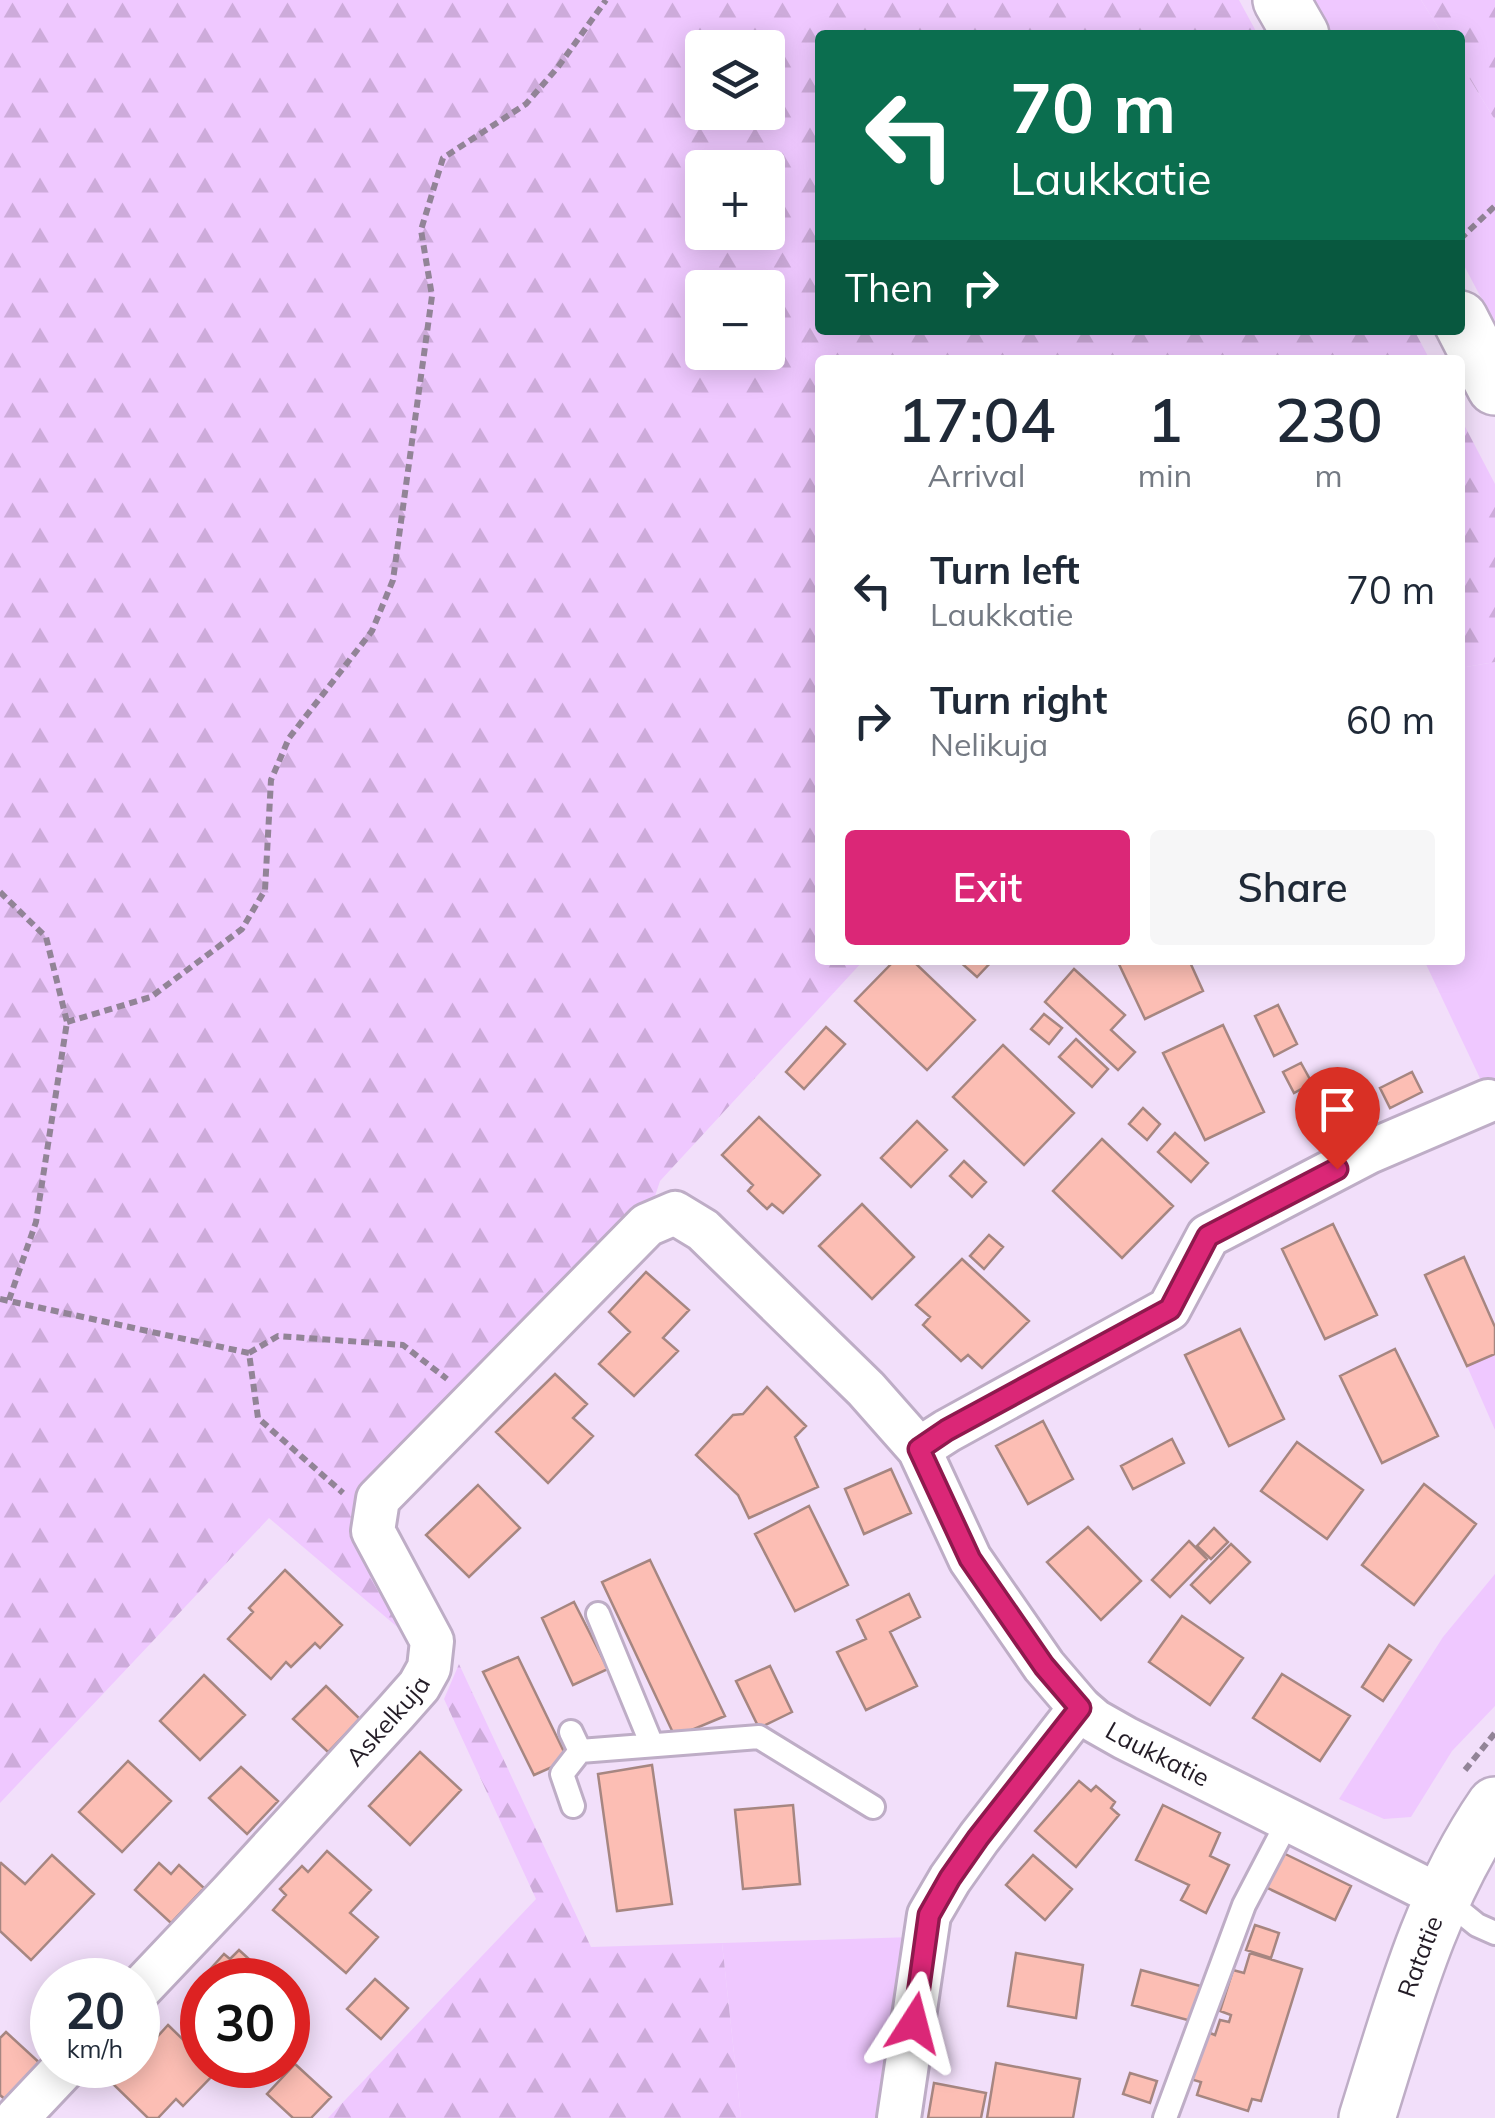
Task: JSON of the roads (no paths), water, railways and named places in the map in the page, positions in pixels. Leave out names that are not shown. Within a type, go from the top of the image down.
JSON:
[{"type":"street","points":[[1281,0],[1298,30]]},
{"type":"street","points":[[1465,329],[1495,387]]},
{"type":"street","points":[[919,1449],[1170,1309],[1208,1236],[1369,1152],[1488,1100]]},
{"type":"street","name":"Laukkatie","points":[[374,1520],[378,1499],[475,1400],[647,1225],[675,1213],[703,1230],[866,1388],[919,1449],[970,1559],[1044,1666],[1080,1708],[1125,1738],[1442,1897]]},
{"type":"street","name":"Askelkuja","points":[[160,1968],[396,1712],[429,1668],[432,1642],[372,1530],[374,1520]]},
{"type":"street","points":[[898,2118],[929,1915],[978,1838],[1080,1708]]},
{"type":"street","name":"Ratatie","points":[[1366,2118],[1412,1974],[1442,1897],[1495,1805]]},
{"type":"street","points":[[17,2118],[46,2088]]},
{"type":"lane","points":[[598,1614],[652,1746]]},
{"type":"lane","points":[[574,1806],[562,1774],[576,1742],[652,1746],[759,1737],[872,1807]]},
{"type":"lane","points":[[1165,2118],[1244,1905],[1288,1821]]},
{"type":"lane","points":[[1442,1897],[1476,1925],[1495,1934]]}]
